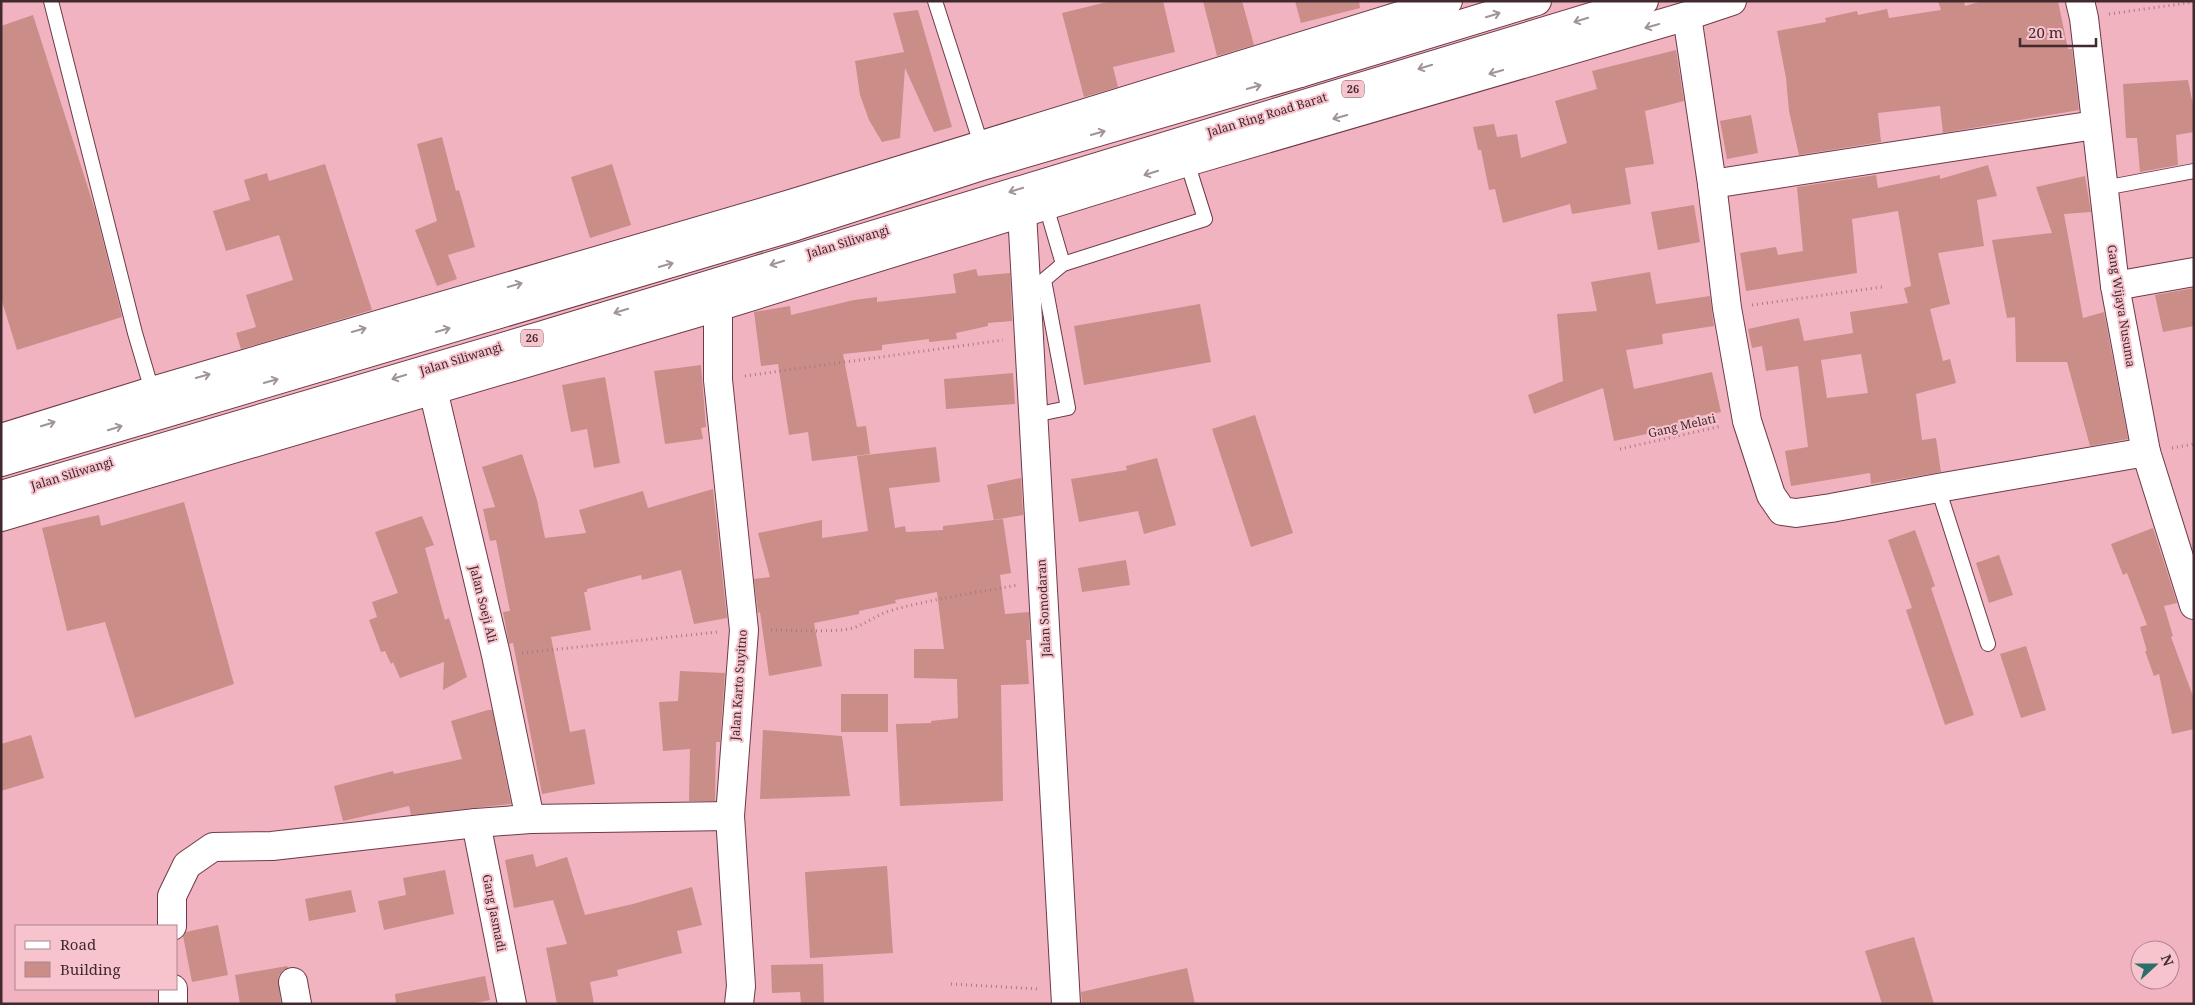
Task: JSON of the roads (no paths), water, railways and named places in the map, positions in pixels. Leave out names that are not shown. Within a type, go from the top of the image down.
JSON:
[{"type":"main road","points":[[1,438],[156,402],[796,226],[984,165],[1051,146],[1297,61],[1448,1]]},
{"type":"main road","points":[[1,462],[156,402],[980,144],[1297,61],[1537,1]]},
{"type":"main road","name":"Jalan Ring Road Barat","points":[[1062,176],[1644,1]]},
{"type":"main road","points":[[1,517],[716,307],[850,253],[1034,209],[1187,162],[1687,16],[1732,1]]},
{"type":"main road","name":"Gang Wijaya Nusuma","points":[[2082,10],[2115,286],[2146,452],[2194,605]]},
{"type":"main road","points":[[1687,16],[1712,184],[1727,308],[1747,421],[1771,495],[1782,511],[1796,513],[1941,498],[2146,452]]},
{"type":"main road","points":[[1712,184],[2096,125]]},
{"type":"main road","points":[[1051,146],[1062,176]]},
{"type":"main road","name":"Jalan Siliwangi","points":[[1,495],[530,338],[850,253],[1062,176]]},
{"type":"main road","name":"Jalan Somodaran","points":[[1034,209],[1029,337],[1066,997]]},
{"type":"main road","points":[[2115,286],[2194,272]]},
{"type":"main road","name":"Jalan Karto Suyitno","points":[[716,307],[718,316],[718,380],[744,630],[730,816],[741,986],[739,1004]]},
{"type":"main road","name":"Jalan Soeji Ali","points":[[433,390],[496,656],[530,819]]},
{"type":"main road","points":[[172,925],[172,896],[187,865],[213,847],[272,846],[476,823],[530,819],[730,816]]},
{"type":"main road","name":"Gang Jasmadi","points":[[476,823],[512,1004]]},
{"type":"main road","points":[[173,990],[173,1004]]},
{"type":"lane","points":[[51,1],[135,334],[156,402]]},
{"type":"lane","points":[[935,1],[980,144]]},
{"type":"lane","points":[[1034,415],[1068,408],[1044,280],[1063,264],[1205,219],[1187,162]]},
{"type":"lane","points":[[2104,188],[2194,171]]},
{"type":"lane","points":[[1034,209],[1063,264]]},
{"type":"lane","points":[[1941,498],[1988,644]]}]
